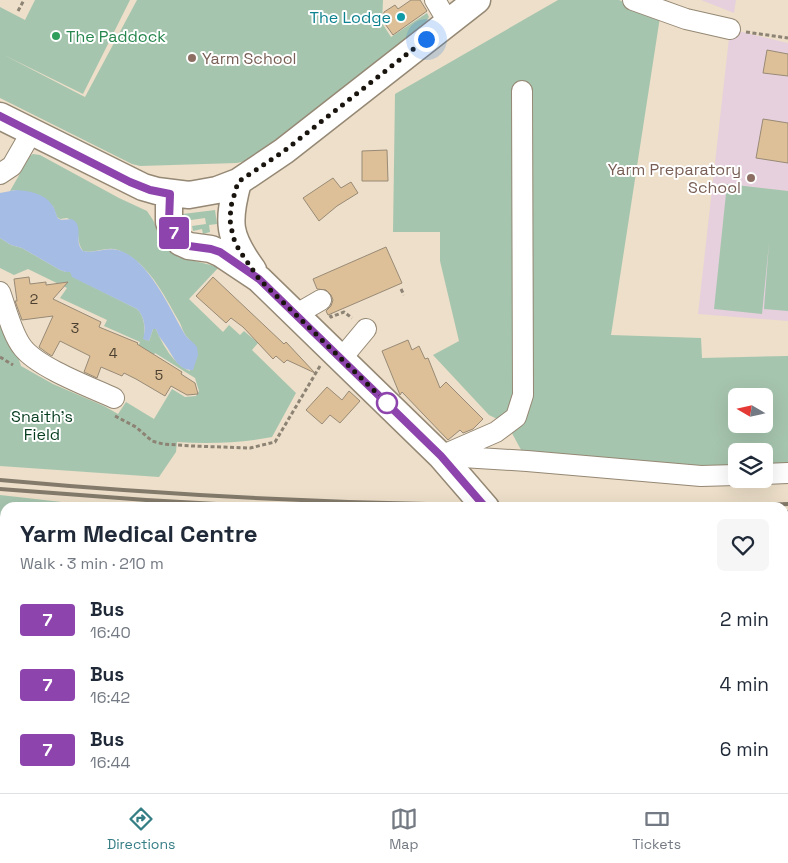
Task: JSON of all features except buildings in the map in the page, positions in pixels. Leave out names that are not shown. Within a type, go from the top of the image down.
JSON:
[{"type":"main road","points":[[0,116],[130,182],[150,190],[190,195],[222,189],[238,182],[284,151],[477,0]]},
{"type":"main road","points":[[238,182],[231,206],[230,220],[233,237],[239,250],[259,279]]},
{"type":"main road","points":[[170,194],[169,222],[180,242],[189,246],[220,252],[259,279],[296,315],[331,361],[441,456],[481,502]]},
{"type":"street","points":[[435,0],[448,22]]},
{"type":"street","points":[[634,0],[686,19],[730,29]]},
{"type":"street","points":[[441,456],[496,432],[507,424],[516,417],[523,395],[522,91]]},
{"type":"street","points":[[0,174],[12,166],[31,133]]},
{"type":"street","points":[[0,292],[18,338],[27,352],[113,406]]},
{"type":"street","points":[[296,315],[326,308]]},
{"type":"street","points":[[331,361],[366,329]]},
{"type":"street","points":[[441,456],[527,461],[701,476],[728,475]]},
{"type":"street","points":[[773,474],[788,473]]},
{"type":"path","points":[[18,11],[24,0]]},
{"type":"path","points":[[730,29],[788,38]]},
{"type":"path","points":[[402,289],[404,295]]},
{"type":"path","points":[[326,308],[344,312]]},
{"type":"path","points":[[0,357],[17,367]]},
{"type":"path","points":[[113,406],[152,441],[163,444],[250,448],[275,442],[331,361]]},
{"type":"shaded area","points":[[701,0],[736,0],[734,13]]},
{"type":"shaded area","name":"Yarm Preparatory School","points":[[730,29],[788,43],[788,321],[698,314]]},
{"type":"green space","name":"Yarm School","points":[[35,0],[130,0],[83,94],[4,55],[85,97],[137,0],[383,0],[382,23],[391,37],[427,13],[429,17],[423,26],[249,160],[237,163],[140,166],[132,164],[0,98],[0,7],[25,20]]},
{"type":"green space","points":[[558,0],[619,0],[660,17],[611,335],[701,338],[702,358],[788,356],[788,473],[773,474],[773,443],[728,443],[728,474],[527,461],[507,424],[489,415],[433,355],[459,341],[440,261],[440,232],[393,232],[395,94]]},
{"type":"green space","name":"Snaith's Field","points":[[33,154],[40,155],[147,211],[163,242],[178,257],[219,267],[189,299],[223,332],[229,325],[240,335],[244,331],[258,343],[252,350],[296,393],[272,437],[249,441],[177,442],[176,452],[159,477],[0,466],[0,302],[21,366],[53,384],[118,414],[126,402],[154,419],[172,389],[185,397],[196,396],[199,391],[195,378],[155,353],[149,362],[133,358],[140,342],[104,326],[107,320],[60,298],[67,288],[28,269],[14,275],[0,268],[0,238],[11,245],[22,248],[60,270],[70,271],[73,277],[137,309],[144,323],[144,339],[149,341],[153,329],[156,329],[165,347],[174,359],[190,371],[190,340],[162,291],[138,262],[129,255],[114,249],[91,252],[83,251],[75,222],[67,218],[60,219],[57,217],[53,206],[16,190],[10,191]]},
{"type":"green space","points":[[727,184],[788,191],[788,311],[764,309],[769,243],[762,314],[714,309]]},
{"type":"green space","points":[[215,210],[217,224],[209,225],[210,232],[203,234],[202,229],[193,231],[192,226],[206,224],[205,218],[184,221],[183,214]]},
{"type":"green space","points":[[0,495],[62,502],[0,502]]},
{"type":"water","points":[[16,190],[33,192],[43,196],[51,203],[59,219],[75,221],[78,227],[79,245],[83,251],[121,251],[131,256],[141,265],[158,287],[185,335],[197,347],[198,355],[193,370],[183,368],[175,361],[156,329],[153,329],[149,341],[143,339],[144,323],[137,309],[72,277],[70,272],[60,270],[22,248],[11,245],[0,238],[0,193]]},
{"type":"railway","points":[[0,480],[213,496],[346,502]]},
{"type":"railway","points":[[0,489],[181,502]]},
{"type":"bus line","name":"7","points":[[0,116],[130,182],[150,190],[170,194],[169,222],[180,242],[189,246],[220,252],[259,279],[441,456],[481,502]]},
{"type":"place","name":"The Lodge","points":[[401,17]]},
{"type":"place","name":"The Paddock","points":[[56,36]]},
{"type":"place","name":"Yarm School","points":[[192,58]]},
{"type":"place","name":"Yarm Preparatory School","points":[[751,178]]},
{"type":"route","points":[[387,403],[259,279],[239,250],[233,237],[230,220],[231,206],[238,182],[284,151],[426,39]]}]
